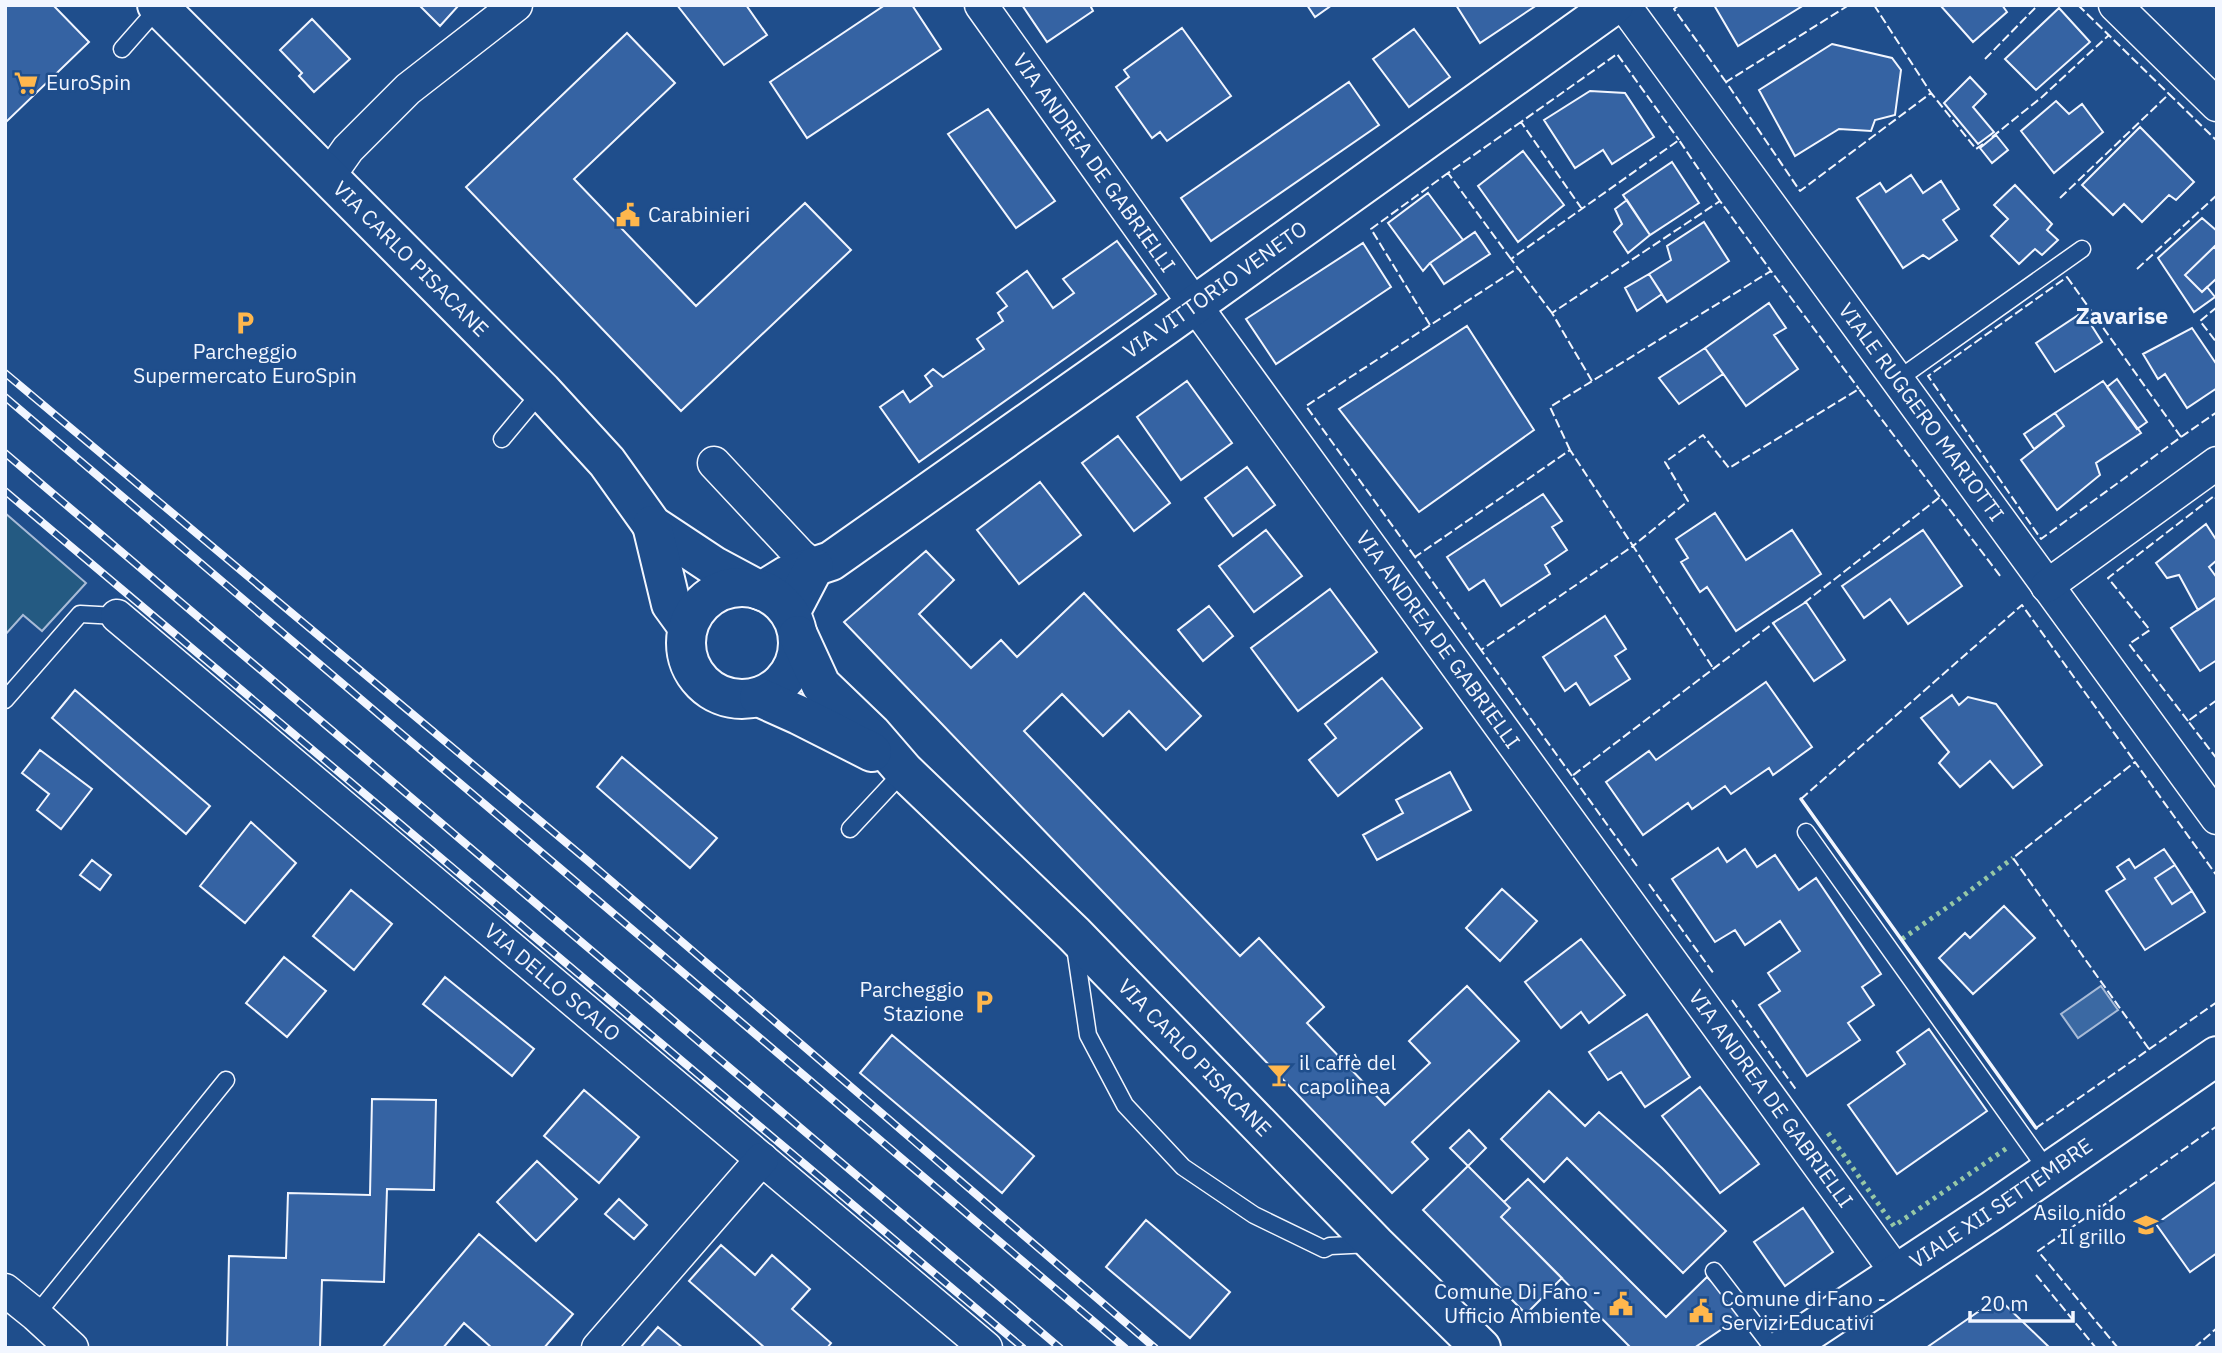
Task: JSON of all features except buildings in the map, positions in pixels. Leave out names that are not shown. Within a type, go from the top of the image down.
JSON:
[{"type":"main road","name":"VIA VITTORIO VENETO","points":[[814,567],[831,561],[1614,5]]},
{"type":"main road","name":"VIA CARLO PISACANE","points":[[158,6],[542,391],[607,462],[652,525],[777,607],[821,685],[872,734],[904,771],[1074,934],[1468,1343]]},
{"type":"main road","name":"VIA CARLO PISACANE","points":[[652,525],[671,604],[687,626],[687,652],[691,668],[700,681],[727,698],[743,700],[759,697],[860,745],[904,771]]},
{"type":"main road","points":[[777,607],[814,567]]},
{"type":"main road","points":[[687,626],[699,607],[725,590],[741,587],[777,607],[798,650],[794,666],[785,680],[759,697]]},
{"type":"main road","name":"VIALE XII SETTEMBRE","points":[[1784,1348],[2217,1056]]},
{"type":"street","points":[[329,176],[348,149],[408,89],[516,5]]},
{"type":"street","name":"VIA ANDREA DE GABRIELLI","points":[[981,5],[1896,1273]]},
{"type":"street","name":"VIALE RUGGERO MARIOTTI","points":[[1624,5],[2217,818]]},
{"type":"street","points":[[2115,5],[2217,105]]},
{"type":"street","points":[[714,463],[814,567]]},
{"type":"street","points":[[2046,586],[2217,463]]},
{"type":"street","name":"VIA DELLO SCALO","points":[[117,616],[986,1348]]},
{"type":"street","points":[[598,1348],[762,1159]]},
{"type":"street","points":[[5,1290],[72,1348]]},
{"type":"lane","points":[[122,49],[158,6]]},
{"type":"lane","points":[[1896,380],[2082,249]]},
{"type":"lane","points":[[502,439],[542,391]]},
{"type":"lane","points":[[5,700],[80,614],[117,616]]},
{"type":"lane","points":[[850,829],[904,771]]},
{"type":"lane","points":[[1806,832],[2048,1171]]},
{"type":"lane","points":[[1074,934],[1088,1035],[1125,1105],[1183,1167],[1254,1215],[1324,1249],[1331,1246],[1375,1244]]},
{"type":"lane","points":[[36,1315],[226,1080]]},
{"type":"lane","points":[[1714,1271],[1773,1348]]},
{"type":"shaded area","points":[[5,513],[86,583],[42,631],[23,615],[5,635]]},
{"type":"shaded area","points":[[2101,986],[2118,1010],[2078,1038],[2061,1014]]},
{"type":"railway","points":[[5,373],[588,861],[1155,1348]]},
{"type":"railway","points":[[5,397],[1125,1348]]},
{"type":"railway","points":[[5,453],[1060,1348]]},
{"type":"railway","points":[[5,491],[1023,1348]]},
{"type":"hedge","points":[[1902,939],[2013,858]]},
{"type":"hedge","points":[[1828,1133],[1894,1226],[2007,1148]]},
{"type":"fence","points":[[1679,5],[1674,9],[1726,82]]},
{"type":"fence","points":[[1849,5],[1726,82],[1800,191],[1931,93],[1976,149],[1983,144]]},
{"type":"fence","points":[[1874,5],[1931,93]]},
{"type":"fence","points":[[1985,59],[2038,5]]},
{"type":"fence","points":[[2078,5],[2169,94]]},
{"type":"fence","points":[[1992,137],[2042,97],[2109,35]]},
{"type":"fence","points":[[1582,209],[1521,122],[1617,54],[1679,140]]},
{"type":"fence","points":[[2060,198],[2169,94],[2217,141]]},
{"type":"fence","points":[[1511,259],[1448,173],[1521,122]]},
{"type":"fence","points":[[1552,313],[1511,259],[1679,140],[1720,201]]},
{"type":"fence","points":[[1430,325],[1371,229],[1448,173]]},
{"type":"fence","points":[[2137,269],[2217,195]]},
{"type":"fence","points":[[1592,381],[1552,313],[1720,201],[1771,271]]},
{"type":"fence","points":[[1415,557],[1306,406],[1518,268]]},
{"type":"fence","points":[[1570,450],[1550,407],[1771,271],[1859,389]]},
{"type":"fence","points":[[2067,277],[2181,437],[2041,539],[1928,376],[2067,277]]},
{"type":"fence","points":[[2217,307],[2200,321],[2217,343]]},
{"type":"fence","points":[[1481,650],[1415,557],[1570,450],[1633,546],[1688,501],[1665,462],[1703,435],[1729,468],[1859,389],[1940,497]]},
{"type":"fence","points":[[2181,437],[2217,412]]},
{"type":"fence","points":[[2188,721],[2129,644],[2150,630],[2108,578],[2214,496],[2217,500]]},
{"type":"fence","points":[[1804,603],[1940,497],[2001,577]]},
{"type":"fence","points":[[1572,776],[1481,650],[1633,546],[1713,668]]},
{"type":"fence","points":[[1801,799],[2022,605],[2135,762]]},
{"type":"fence","points":[[1637,866],[1572,776],[1775,622]]},
{"type":"fence","points":[[2217,700],[2188,721],[2217,759]]},
{"type":"fence","points":[[2149,1049],[2013,858],[2135,762],[2217,876]]},
{"type":"fence","points":[[1649,884],[1714,974]]},
{"type":"fence","points":[[1732,1000],[1797,1091]]},
{"type":"fence","points":[[2036,1128],[2217,1002]]},
{"type":"fence","points":[[2118,1348],[2038,1251],[2217,1126]]},
{"type":"fence","points":[[2036,1275],[2096,1348]]},
{"type":"fence","points":[[2194,1348],[2217,1328]]},
{"type":"wall","points":[[1801,799],[2036,1128]]},
{"type":"place","name":"EuroSpin","points":[[26,83]]},
{"type":"place","name":"Carabinieri","points":[[628,215]]},
{"type":"place","name":"Parcheggio Supermercato EuroSpin","points":[[245,323]]},
{"type":"place","name":"Parcheggio Stazione","points":[[984,1002]]},
{"type":"place","name":"il caffè del capolinea","points":[[1279,1075]]},
{"type":"place","name":"Asilo nido Il grillo","points":[[2146,1225]]},
{"type":"place","name":"Comune Di Fano - Ufficio Ambiente","points":[[1621,1304]]},
{"type":"place","name":"Comune di Fano - Servizi Educativi","points":[[1701,1311]]},
{"type":"district","name":"Zavarise","points":[[2122,316]]}]
